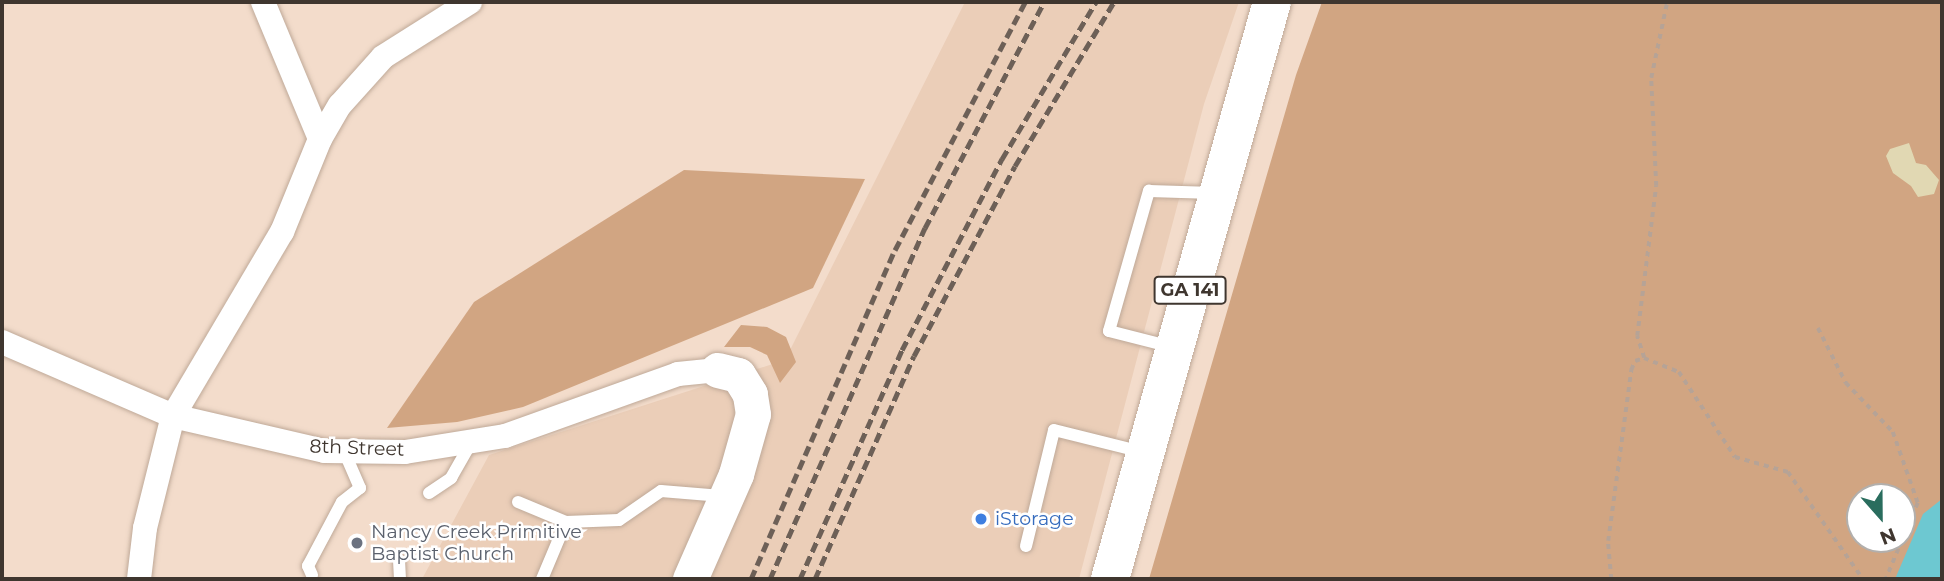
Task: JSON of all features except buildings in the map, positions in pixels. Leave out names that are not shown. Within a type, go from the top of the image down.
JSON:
[{"type":"highway","name":"GA 141","points":[[1110,579],[1172,347],[1272,2]]},
{"type":"street","points":[[263,2],[320,139]]},
{"type":"street","points":[[139,579],[145,528],[173,416],[282,232],[320,139],[340,105],[383,57],[470,2]]},
{"type":"street","name":"8th Street","points":[[2,342],[173,416],[249,437],[344,451],[405,452],[471,442],[552,421],[678,374],[718,370]]},
{"type":"street","points":[[690,579],[726,497],[753,414],[750,394],[738,375],[718,370]]},
{"type":"lane","points":[[1172,347],[1109,331],[1149,191],[1217,194]]},
{"type":"lane","points":[[1026,546],[1055,430],[1144,452]]},
{"type":"lane","points":[[429,494],[450,478],[471,442]]},
{"type":"lane","points":[[312,575],[308,566],[342,502],[360,488],[344,451]]},
{"type":"lane","points":[[518,502],[566,522],[619,520],[661,491],[726,497]]},
{"type":"lane","points":[[542,579],[566,522]]},
{"type":"lane","points":[[399,560],[400,579]]},
{"type":"path","points":[[1644,358],[1637,337],[1656,186],[1651,78],[1667,2]]},
{"type":"path","points":[[1818,328],[1846,383],[1893,432],[1918,503],[1886,579]]},
{"type":"path","points":[[1611,579],[1608,541],[1631,370],[1635,361],[1644,358],[1679,372],[1735,457],[1788,472],[1863,579]]},
{"type":"shaded area","points":[[965,2],[1239,2],[1204,104],[1079,579],[422,579],[489,455],[785,360]]},
{"type":"shaded area","points":[[1322,2],[1942,2],[1942,579],[1149,579],[1296,75]]},
{"type":"shaded area","points":[[684,170],[865,179],[813,288],[523,407],[457,422],[387,428],[474,302]]},
{"type":"shaded area","points":[[741,325],[767,327],[786,337],[796,362],[780,383],[767,355],[750,347],[724,347]]},
{"type":"sand","points":[[1909,143],[1916,163],[1926,165],[1939,180],[1934,194],[1918,197],[1911,186],[1893,173],[1886,156],[1890,149]]},
{"type":"water","points":[[1942,499],[1942,579],[1895,579],[1906,553],[1916,553],[1916,530],[1923,514]]},
{"type":"railway","points":[[751,579],[895,250],[1025,2]]},
{"type":"railway","points":[[770,579],[925,228],[1044,2]]},
{"type":"railway","points":[[800,579],[902,350],[1002,159],[1096,2]]},
{"type":"railway","points":[[815,579],[914,356],[1015,166],[1114,2]]},
{"type":"place","name":"iStorage","points":[[981,519]]},
{"type":"place","name":"Nancy Creek Primitive Baptist Church","points":[[357,543]]}]
